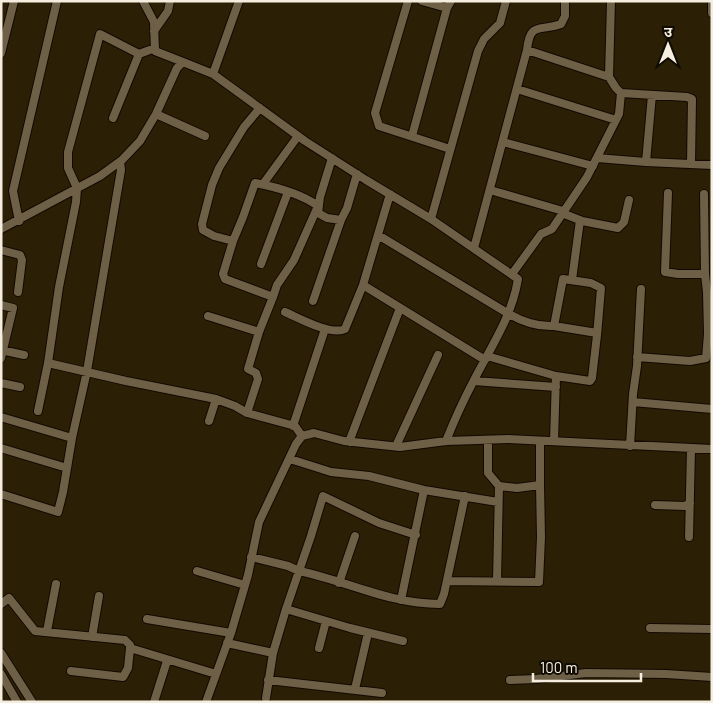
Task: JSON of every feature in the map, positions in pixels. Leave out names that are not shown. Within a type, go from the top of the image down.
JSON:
[{"type":"street","points":[[1,53],[14,1]]},
{"type":"street","points":[[19,221],[13,191],[57,1]]},
{"type":"street","points":[[143,1],[154,22],[155,51],[213,74],[298,136],[430,219],[518,279],[515,296],[508,314],[446,441]]},
{"type":"street","points":[[154,31],[168,11],[170,1]]},
{"type":"street","points":[[213,74],[239,1]]},
{"type":"street","points":[[408,1],[375,113],[379,126],[450,149]]},
{"type":"street","points":[[412,136],[449,5],[422,1]]},
{"type":"street","points":[[430,219],[478,51],[484,39],[500,24],[506,1]]},
{"type":"street","points":[[474,248],[517,90],[527,50],[528,36],[535,29],[561,24],[565,16],[565,1]]},
{"type":"street","points":[[608,77],[611,1]]},
{"type":"street","points":[[712,1],[712,13]]},
{"type":"street","points":[[38,411],[74,217],[77,188],[68,168],[68,152],[100,34],[139,54]]},
{"type":"street","points":[[113,118],[139,54],[155,48]]},
{"type":"street","points":[[527,50],[608,77],[621,93],[688,97],[692,99],[691,164]]},
{"type":"street","points":[[1,229],[100,176],[120,162],[140,141],[156,114],[177,68],[183,62]]},
{"type":"street","points":[[517,90],[616,120]]},
{"type":"street","points":[[512,274],[541,234],[552,229],[595,162],[620,114],[621,93]]},
{"type":"street","points":[[646,162],[652,95]]},
{"type":"street","points":[[233,241],[214,236],[203,230],[202,224],[212,185],[219,168],[244,127],[260,108]]},
{"type":"street","points":[[156,114],[205,136]]},
{"type":"street","points":[[262,184],[282,160],[298,136]]},
{"type":"street","points":[[503,142],[595,162],[712,165]]},
{"type":"street","points":[[247,413],[258,379],[256,373],[248,369],[259,332],[277,285],[294,260],[318,206],[332,158]]},
{"type":"street","points":[[1,494],[58,512],[87,371],[121,170],[120,162]]},
{"type":"street","points":[[313,301],[341,220],[347,208],[357,174]]},
{"type":"street","points":[[273,297],[225,279],[223,274],[233,241],[255,183],[288,192],[311,201],[318,206]]},
{"type":"street","points":[[490,190],[563,212],[580,220],[618,228],[624,222],[629,200]]},
{"type":"street","points":[[261,264],[288,192]]},
{"type":"street","points":[[285,312],[325,329],[341,331],[345,329],[363,285],[390,194]]},
{"type":"street","points":[[668,194],[665,272],[705,274]]},
{"type":"street","points":[[637,357],[690,361],[706,358],[708,334],[704,194]]},
{"type":"street","points":[[318,206],[318,213],[327,218],[341,220]]},
{"type":"street","points":[[572,280],[580,220]]},
{"type":"street","points":[[378,235],[523,322],[597,333]]},
{"type":"street","points":[[1,250],[20,255],[22,260],[18,292]]},
{"type":"street","points":[[363,285],[486,358],[556,376],[590,381],[592,378],[601,288],[591,283],[563,279],[554,326]]},
{"type":"street","points":[[630,446],[641,289]]},
{"type":"street","points":[[1,305],[13,308],[2,353],[24,355]]},
{"type":"street","points":[[349,442],[400,308]]},
{"type":"street","points":[[208,316],[259,332]]},
{"type":"street","points":[[293,426],[325,329]]},
{"type":"street","points":[[396,446],[438,355]]},
{"type":"street","points":[[48,363],[126,382],[216,399],[247,413],[295,426],[302,436]]},
{"type":"street","points":[[554,441],[556,376]]},
{"type":"street","points":[[474,381],[556,387]]},
{"type":"street","points":[[1,383],[20,387]]},
{"type":"street","points":[[209,421],[216,399]]},
{"type":"street","points":[[632,402],[712,409]]},
{"type":"street","points":[[1,416],[72,438]]},
{"type":"street","points":[[206,702],[245,585],[262,514],[296,444],[302,436],[314,433],[349,442],[396,446],[446,441],[508,439],[712,449]]},
{"type":"street","points":[[488,440],[488,473],[499,486],[517,488],[540,485]]},
{"type":"street","points":[[447,581],[539,582],[542,537],[540,442]]},
{"type":"street","points":[[1,448],[67,468]]},
{"type":"street","points":[[689,537],[691,449]]},
{"type":"street","points":[[290,459],[331,472],[369,476],[424,490],[498,502]]},
{"type":"street","points":[[497,581],[499,486]]},
{"type":"street","points":[[401,600],[424,490]]},
{"type":"street","points":[[266,698],[273,653],[323,496],[379,523],[416,535]]},
{"type":"street","points":[[251,557],[416,604],[440,604],[447,581],[465,496]]},
{"type":"street","points":[[655,505],[685,506],[690,503]]},
{"type":"street","points":[[339,583],[355,536]]},
{"type":"street","points":[[197,571],[245,585]]},
{"type":"street","points":[[47,631],[56,584]]},
{"type":"street","points":[[92,637],[99,596]]},
{"type":"street","points":[[1,604],[9,598],[35,630],[125,640],[130,648],[128,668],[123,678],[71,671]]},
{"type":"street","points":[[286,609],[368,633],[403,641]]},
{"type":"street","points":[[147,619],[230,633]]},
{"type":"street","points":[[319,648],[326,621]]},
{"type":"street","points":[[650,628],[712,629]]},
{"type":"street","points":[[355,689],[368,633]]},
{"type":"street","points":[[227,643],[273,653]]},
{"type":"street","points":[[130,648],[216,674]]},
{"type":"street","points":[[1,652],[32,702]]},
{"type":"street","points":[[154,702],[167,660]]},
{"type":"street","points":[[510,680],[586,673],[666,674],[712,677]]},
{"type":"street","points":[[1,674],[18,702]]},
{"type":"street","points":[[268,680],[382,693]]}]
